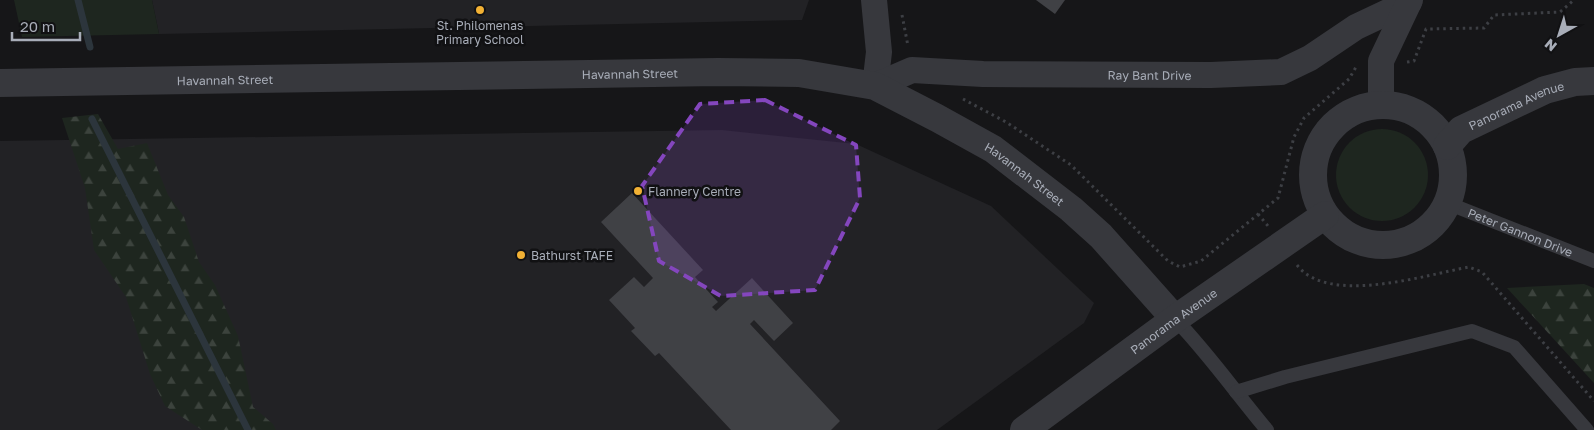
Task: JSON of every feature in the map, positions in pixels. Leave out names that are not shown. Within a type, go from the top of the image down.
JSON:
[{"type":"street","points":[[874,0],[879,52],[875,86]]},
{"type":"street","name":"Ray Bant Drive","points":[[875,86],[912,70],[983,74],[1137,75],[1281,72],[1310,58],[1356,27],[1409,1]]},
{"type":"street","name":"Ray Bant Drive","points":[[1382,104],[1381,61],[1409,1]]},
{"type":"street","name":"Havannah Street","points":[[0,83],[718,72],[799,73],[875,86],[993,150],[1038,181],[1101,236],[1175,319]]},
{"type":"street","name":"Panorama Avenue","points":[[1447,146],[1461,130],[1545,90],[1575,82],[1594,81]]},
{"type":"street","points":[[1382,104],[1401,107],[1420,116],[1436,128],[1447,146],[1452,165],[1452,185],[1447,203],[1436,221],[1419,234],[1400,243],[1379,244],[1358,240],[1340,230],[1325,215],[1316,195],[1312,174],[1316,153],[1326,133],[1341,118],[1360,108],[1382,104]]},
{"type":"street","name":"Panorama Avenue","points":[[1024,430],[1175,319],[1325,215]]},
{"type":"lane","name":"Peter Gannon Drive","points":[[1447,203],[1594,261]]},
{"type":"lane","points":[[1175,319],[1196,341],[1267,430]]},
{"type":"lane","points":[[1236,392],[1285,377],[1472,331],[1514,347],[1587,430]]},
{"type":"path","points":[[1398,63],[1414,61],[1426,28],[1484,28],[1494,15],[1560,12],[1574,0]]},
{"type":"path","points":[[901,8],[909,51],[922,70]]},
{"type":"path","points":[[959,96],[1006,122],[1071,165],[1168,261],[1180,267],[1201,261],[1278,198],[1294,137],[1304,118],[1349,79],[1357,66]]},
{"type":"path","points":[[1299,268],[1309,278],[1336,285],[1366,286],[1469,267],[1482,272],[1594,401]]},
{"type":"highlighted area","points":[[765,100],[856,145],[860,198],[815,290],[721,296],[659,261],[642,186],[700,104]]},
{"type":"shaded area","name":"St. Philomenas Primary School","points":[[152,0],[809,0],[802,20],[159,34]]},
{"type":"shaded area","name":"Bathurst TAFE","points":[[722,130],[856,144],[991,206],[1094,303],[1084,323],[937,430],[0,430],[0,141]]},
{"type":"green space","points":[[14,0],[152,0],[159,34],[22,37]]},
{"type":"green space","points":[[98,114],[118,149],[147,143],[168,195],[184,217],[199,262],[215,285],[238,336],[253,407],[273,424],[276,430],[202,430],[165,406],[150,374],[126,297],[94,250],[85,188],[62,118]]},
{"type":"green space","points":[[1382,129],[1399,133],[1414,143],[1424,158],[1428,175],[1424,192],[1414,207],[1399,217],[1382,221],[1365,217],[1350,207],[1340,192],[1336,175],[1340,158],[1350,143],[1365,133]]},
{"type":"green space","points":[[1584,284],[1594,288],[1594,383],[1507,288]]},
{"type":"building","points":[[1036,0],[1065,0],[1055,14]]},
{"type":"building","points":[[632,193],[703,270],[695,277],[718,302],[712,307],[716,311],[752,278],[793,323],[774,341],[754,320],[750,324],[840,421],[831,430],[731,430],[659,353],[655,356],[631,331],[635,328],[609,300],[634,277],[644,287],[653,278],[601,222]]},
{"type":"waterway","points":[[78,0],[90,47]]},
{"type":"waterway","points":[[92,119],[248,430]]},
{"type":"place","name":"St. Philomenas Primary School","points":[[480,10]]},
{"type":"place","name":"Flannery Centre","points":[[638,191]]},
{"type":"place","name":"Bathurst TAFE","points":[[521,255]]}]
